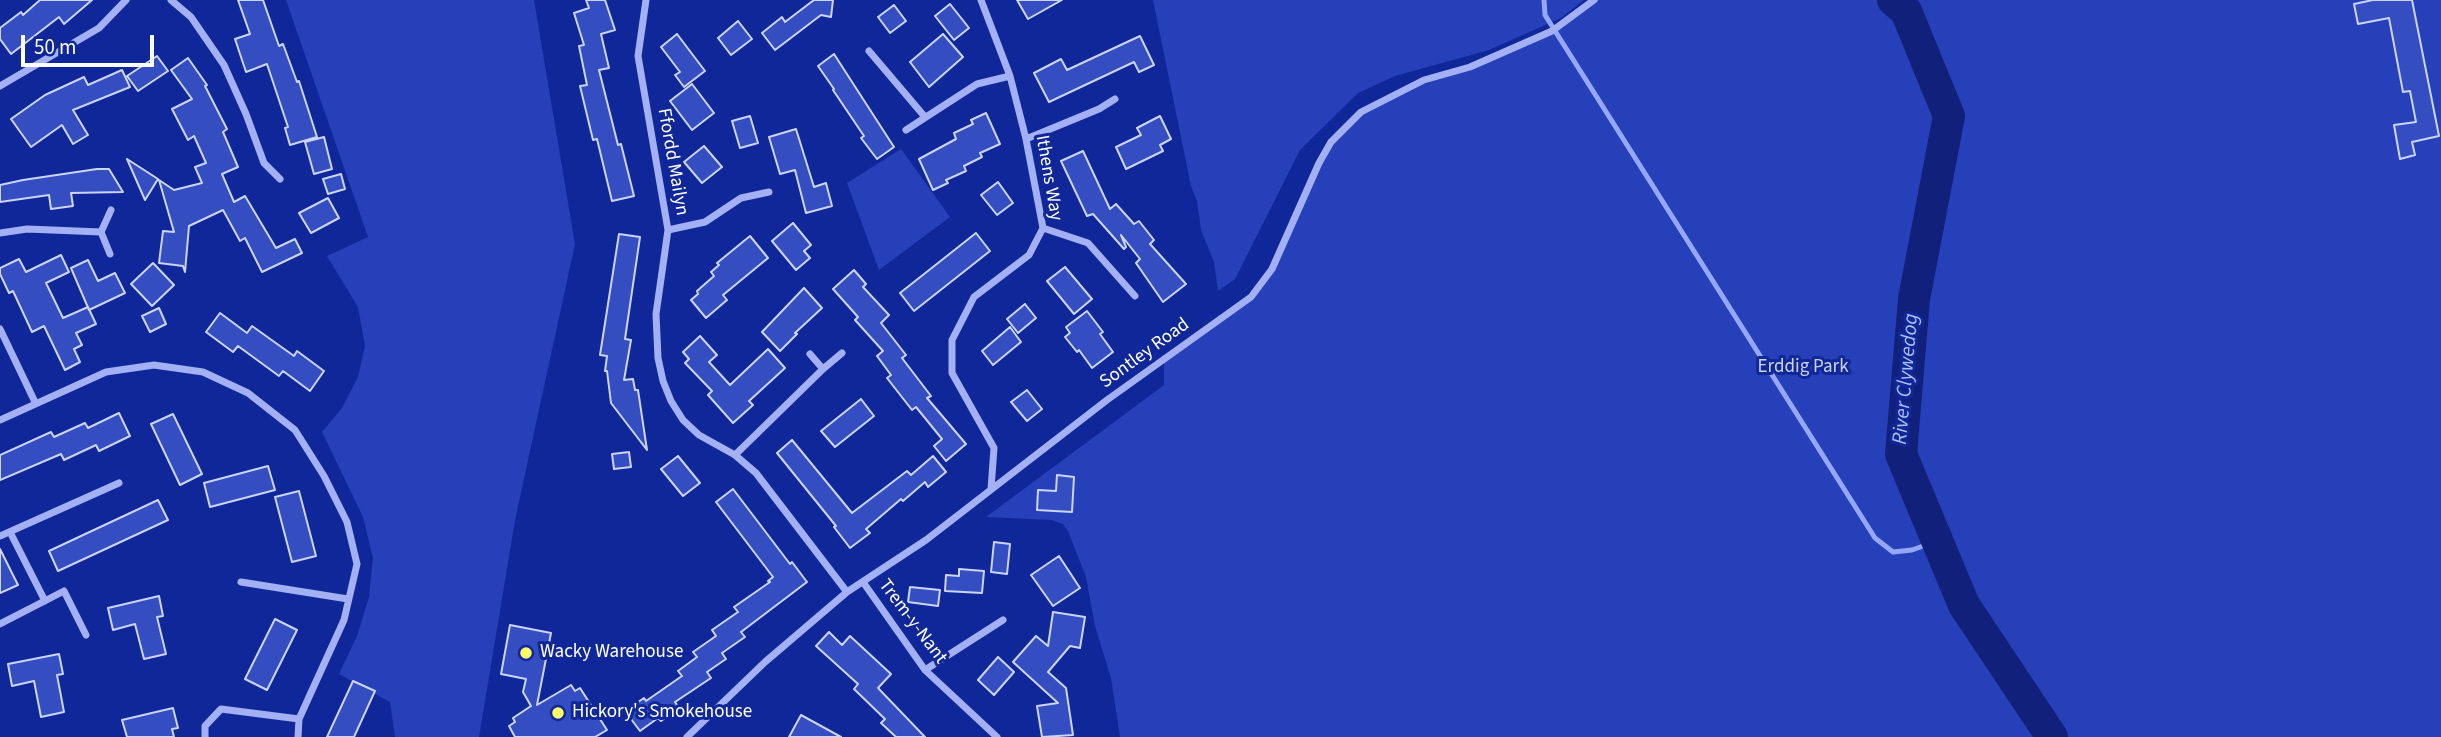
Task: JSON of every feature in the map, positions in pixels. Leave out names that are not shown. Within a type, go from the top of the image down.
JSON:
[{"type":"street","points":[[0,86],[99,28],[126,0]]},
{"type":"street","points":[[171,0],[191,17],[224,65],[264,163],[280,179]]},
{"type":"street","name":"Ffordd Mailyn","points":[[646,0],[638,55],[668,230],[656,314],[658,358],[663,381],[683,420],[699,435],[736,455],[757,473],[847,592]]},
{"type":"street","name":"Ithens Way","points":[[981,0],[1010,76],[1026,139],[1043,228],[1029,255],[974,297],[952,340],[952,373],[994,448],[991,489]]},
{"type":"street","name":"Sontley Road","points":[[687,737],[765,662],[847,592],[926,540],[1107,400],[1251,297],[1272,269],[1318,163],[1331,142],[1361,112],[1424,80],[1470,67],[1552,31],[1594,0]]},
{"type":"street","points":[[869,51],[925,117]]},
{"type":"street","points":[[906,130],[977,84],[1010,76]]},
{"type":"street","points":[[1026,139],[1099,109],[1115,99]]},
{"type":"street","points":[[668,230],[705,222],[741,198],[769,192]]},
{"type":"street","points":[[110,254],[101,232],[111,210]]},
{"type":"street","points":[[1043,228],[1088,243],[1135,296]]},
{"type":"street","points":[[0,233],[27,229],[101,232]]},
{"type":"street","points":[[0,328],[35,402]]},
{"type":"street","points":[[736,455],[842,353]]},
{"type":"street","points":[[810,354],[823,369]]},
{"type":"street","points":[[0,420],[106,372],[154,365],[203,372],[248,393],[295,430],[324,475],[346,522],[357,564],[344,620],[299,719],[298,737]]},
{"type":"street","points":[[0,536],[119,483]]},
{"type":"street","points":[[10,532],[45,601]]},
{"type":"street","points":[[241,582],[348,599]]},
{"type":"street","name":"Trem-y-Nant","points":[[863,582],[925,670],[997,737]]},
{"type":"street","points":[[0,624],[64,591],[86,635]]},
{"type":"street","points":[[925,670],[1003,620]]},
{"type":"street","points":[[205,737],[205,726],[221,709],[299,719]]},
{"type":"green space","points":[[286,0],[534,0],[575,244],[515,520],[479,737],[395,737],[390,702],[339,674],[357,636],[369,597],[373,558],[363,517],[322,432],[342,408],[358,377],[365,346],[358,307],[327,256],[368,237]]},
{"type":"green space","points":[[1153,0],[1584,0],[1561,18],[1489,50],[1395,76],[1358,93],[1300,150],[1235,279],[1218,291],[1214,262],[1201,230],[1197,201],[1191,186]]},
{"type":"green space","name":"Erddig Park","points":[[1594,0],[2441,0],[2441,737],[1120,737],[1111,678],[1095,626],[1086,577],[1068,531],[1063,524],[1051,520],[986,517],[1164,385],[1164,359],[1251,297],[1272,269],[1331,142],[1361,112],[1424,80],[1470,67],[1552,31]]},
{"type":"green space","points":[[901,149],[950,217],[879,270],[847,183]]},
{"type":"building","points":[[40,0],[92,0],[64,24],[59,17],[11,54],[0,39],[0,28],[21,12],[23,15]]},
{"type":"building","points":[[238,0],[263,0],[279,46],[283,44],[297,82],[299,81],[317,137],[290,145],[285,128],[288,127],[267,64],[246,72],[235,39],[250,34]]},
{"type":"building","points":[[586,0],[605,0],[615,30],[601,34],[609,68],[599,70],[634,196],[612,201],[597,139],[593,140],[580,86],[587,85],[579,46],[584,45],[574,13],[589,8]]},
{"type":"building","points":[[814,0],[833,0],[831,17],[821,15],[775,50],[762,33],[782,17],[785,22]]},
{"type":"building","points":[[1017,0],[1062,0],[1028,19]]},
{"type":"building","points":[[2373,0],[2412,0],[2439,136],[2412,142],[2415,155],[2400,159],[2394,125],[2416,122],[2410,91],[2403,92],[2389,18],[2358,24],[2354,4]]},
{"type":"building","points":[[950,4],[969,28],[954,40],[935,16]]},
{"type":"building","points":[[894,5],[906,21],[890,33],[878,17]]},
{"type":"building","points":[[738,21],[752,39],[731,55],[718,38]]},
{"type":"building","points":[[677,34],[705,71],[684,87],[675,75],[680,72],[661,47]]},
{"type":"building","points":[[943,34],[963,57],[929,87],[910,62]]},
{"type":"building","points":[[1140,36],[1154,65],[1139,72],[1134,62],[1049,102],[1034,73],[1061,59],[1067,70]]},
{"type":"building","points":[[834,54],[894,147],[877,159],[861,138],[864,136],[818,66]]},
{"type":"building","points":[[157,56],[168,71],[138,91],[127,76]]},
{"type":"building","points":[[188,58],[207,85],[205,86],[227,129],[223,132],[238,167],[222,174],[234,202],[245,196],[276,248],[295,239],[302,253],[262,272],[245,238],[240,241],[223,210],[189,226],[185,272],[183,266],[159,263],[163,231],[174,232],[159,180],[174,190],[202,183],[195,167],[206,163],[194,136],[188,140],[172,109],[192,99],[171,70]]},
{"type":"building","points":[[122,70],[130,87],[73,110],[88,135],[73,144],[62,125],[31,147],[11,119],[45,95],[84,77],[88,85]]},
{"type":"building","points":[[692,84],[714,113],[692,130],[670,101]]},
{"type":"building","points":[[986,113],[1000,144],[980,153],[982,157],[964,166],[966,171],[946,180],[948,183],[933,190],[919,159],[956,139],[954,133],[973,124],[971,120]]},
{"type":"building","points":[[750,116],[758,143],[740,148],[732,121]]},
{"type":"building","points":[[1160,116],[1171,139],[1160,145],[1163,151],[1126,169],[1116,147],[1141,135],[1137,128]]},
{"type":"building","points":[[796,129],[814,187],[826,183],[832,206],[806,213],[795,170],[780,174],[769,137]]},
{"type":"building","points":[[324,137],[332,169],[314,174],[305,142]]},
{"type":"building","points":[[704,146],[722,167],[702,183],[684,162]]},
{"type":"building","points":[[1083,151],[1110,209],[1116,204],[1134,224],[1139,221],[1154,240],[1150,244],[1186,284],[1163,302],[1136,263],[1140,259],[1121,235],[1126,247],[1124,249],[1093,214],[1087,216],[1061,161]]},
{"type":"building","points":[[127,159],[158,179],[145,200]]},
{"type":"building","points":[[109,169],[123,192],[71,193],[73,206],[51,209],[49,195],[0,202],[0,185]]},
{"type":"building","points":[[341,174],[345,189],[328,194],[323,179]]},
{"type":"building","points":[[998,182],[1013,203],[997,215],[981,195]]},
{"type":"building","points":[[328,198],[339,218],[311,233],[299,213]]},
{"type":"building","points":[[793,223],[811,245],[804,251],[810,258],[796,270],[772,241]]},
{"type":"building","points":[[976,233],[990,251],[914,311],[900,293]]},
{"type":"building","points":[[619,234],[640,237],[625,339],[631,340],[624,380],[633,379],[635,390],[638,390],[647,450],[611,403],[605,371],[607,356],[600,355]]},
{"type":"building","points":[[750,236],[768,258],[723,295],[727,300],[706,318],[691,300],[714,276],[711,272],[719,265],[717,263]]},
{"type":"building","points":[[61,255],[69,272],[46,283],[63,318],[88,307],[96,324],[76,333],[82,345],[74,349],[80,362],[65,370],[44,326],[32,332],[13,291],[9,293],[0,274],[0,268],[19,259],[26,272]]},
{"type":"building","points":[[88,260],[98,281],[115,273],[125,293],[89,310],[71,268]]},
{"type":"building","points":[[153,263],[174,285],[152,306],[131,284]]},
{"type":"building","points":[[1065,267],[1092,299],[1074,314],[1047,281]]},
{"type":"building","points":[[854,270],[866,284],[863,287],[889,315],[881,323],[906,355],[902,358],[931,396],[927,398],[966,444],[946,461],[934,446],[942,439],[916,407],[912,410],[887,378],[891,375],[877,356],[883,351],[855,320],[858,317],[833,289]]},
{"type":"building","points":[[804,288],[822,308],[780,351],[762,332]]},
{"type":"building","points":[[1025,304],[1036,318],[1018,333],[1007,319]]},
{"type":"building","points":[[159,308],[166,324],[150,332],[142,316]]},
{"type":"building","points":[[1087,311],[1103,332],[1100,334],[1113,352],[1092,368],[1065,337],[1070,333],[1066,327]]},
{"type":"building","points":[[220,313],[247,333],[252,326],[294,356],[297,351],[324,371],[310,391],[283,371],[279,376],[238,346],[233,352],[206,332]]},
{"type":"building","points":[[1010,327],[1021,342],[993,365],[982,351]]},
{"type":"building","points":[[700,336],[717,355],[709,362],[730,385],[768,349],[785,368],[749,401],[753,405],[733,423],[708,395],[712,391],[685,363],[689,359],[683,352]]},
{"type":"building","points":[[1027,390],[1042,409],[1027,421],[1011,402]]},
{"type":"building","points":[[861,399],[874,416],[835,447],[821,431]]},
{"type":"building","points":[[119,413],[130,436],[99,451],[96,445],[64,460],[61,454],[0,480],[0,455],[51,432],[54,437],[85,423],[88,428]]},
{"type":"building","points":[[173,414],[202,474],[180,485],[151,424]]},
{"type":"building","points":[[792,440],[852,513],[907,471],[911,475],[933,456],[946,472],[928,487],[925,482],[903,501],[901,499],[866,529],[870,533],[850,548],[834,527],[836,526],[777,453]]},
{"type":"building","points":[[629,452],[631,467],[614,469],[612,454]]},
{"type":"building","points":[[678,456],[700,483],[683,496],[661,469]]},
{"type":"building","points":[[268,466],[275,490],[210,507],[204,483]]},
{"type":"building","points":[[1057,475],[1074,477],[1072,512],[1037,510],[1038,490],[1056,491]]},
{"type":"building","points":[[733,489],[807,582],[741,632],[745,637],[722,653],[726,659],[707,672],[711,678],[675,702],[679,708],[640,731],[625,711],[644,698],[646,701],[682,676],[678,671],[697,657],[693,652],[716,636],[712,630],[738,612],[734,607],[770,582],[768,581],[773,577],[716,502]]},
{"type":"building","points":[[299,491],[316,556],[292,562],[275,497]]},
{"type":"building","points":[[158,500],[168,520],[58,571],[49,551]]},
{"type":"building","points":[[994,542],[1010,544],[1007,574],[991,572]]},
{"type":"building","points":[[0,549],[18,585],[0,593]]},
{"type":"building","points":[[1059,556],[1080,588],[1053,606],[1031,575]]},
{"type":"building","points":[[959,569],[984,571],[982,593],[945,591],[946,575],[959,576]]},
{"type":"building","points":[[910,587],[940,590],[938,606],[908,602]]},
{"type":"building","points":[[159,596],[163,616],[157,617],[166,654],[144,659],[135,624],[113,630],[108,608]]},
{"type":"building","points":[[1053,612],[1085,617],[1080,648],[1070,646],[1048,672],[1066,688],[1073,735],[1042,737],[1037,706],[1058,703],[1013,662],[1036,636],[1048,646]]},
{"type":"building","points":[[275,619],[297,630],[267,690],[245,679]]},
{"type":"building","points":[[510,625],[551,633],[537,705],[571,685],[575,691],[580,688],[607,730],[595,737],[515,737],[509,726],[515,722],[513,718],[531,706],[523,692],[526,679],[501,674]]},
{"type":"building","points":[[829,632],[842,645],[850,636],[891,674],[878,688],[925,737],[896,737],[881,723],[885,719],[854,689],[858,684],[816,646]]},
{"type":"building","points":[[59,654],[63,674],[57,675],[64,712],[41,717],[34,681],[12,686],[8,664]]},
{"type":"building","points":[[998,657],[1014,672],[994,695],[978,680]]},
{"type":"building","points":[[353,681],[375,691],[354,737],[327,737]]},
{"type":"building","points":[[173,708],[178,728],[172,729],[174,737],[127,737],[122,720]]},
{"type":"building","points":[[801,715],[841,737],[789,737]]},
{"type":"waterway","points":[[1544,0],[1545,15],[1875,538],[1893,552],[1912,550],[1937,541]]},
{"type":"waterway","name":"River Clywedog","points":[[1893,0],[1906,11],[1949,116],[1914,299],[1901,454],[1964,605],[2052,737]]},
{"type":"place","name":"Wacky Warehouse","points":[[526,653]]},
{"type":"place","name":"Hickory's Smokehouse","points":[[558,713]]}]
